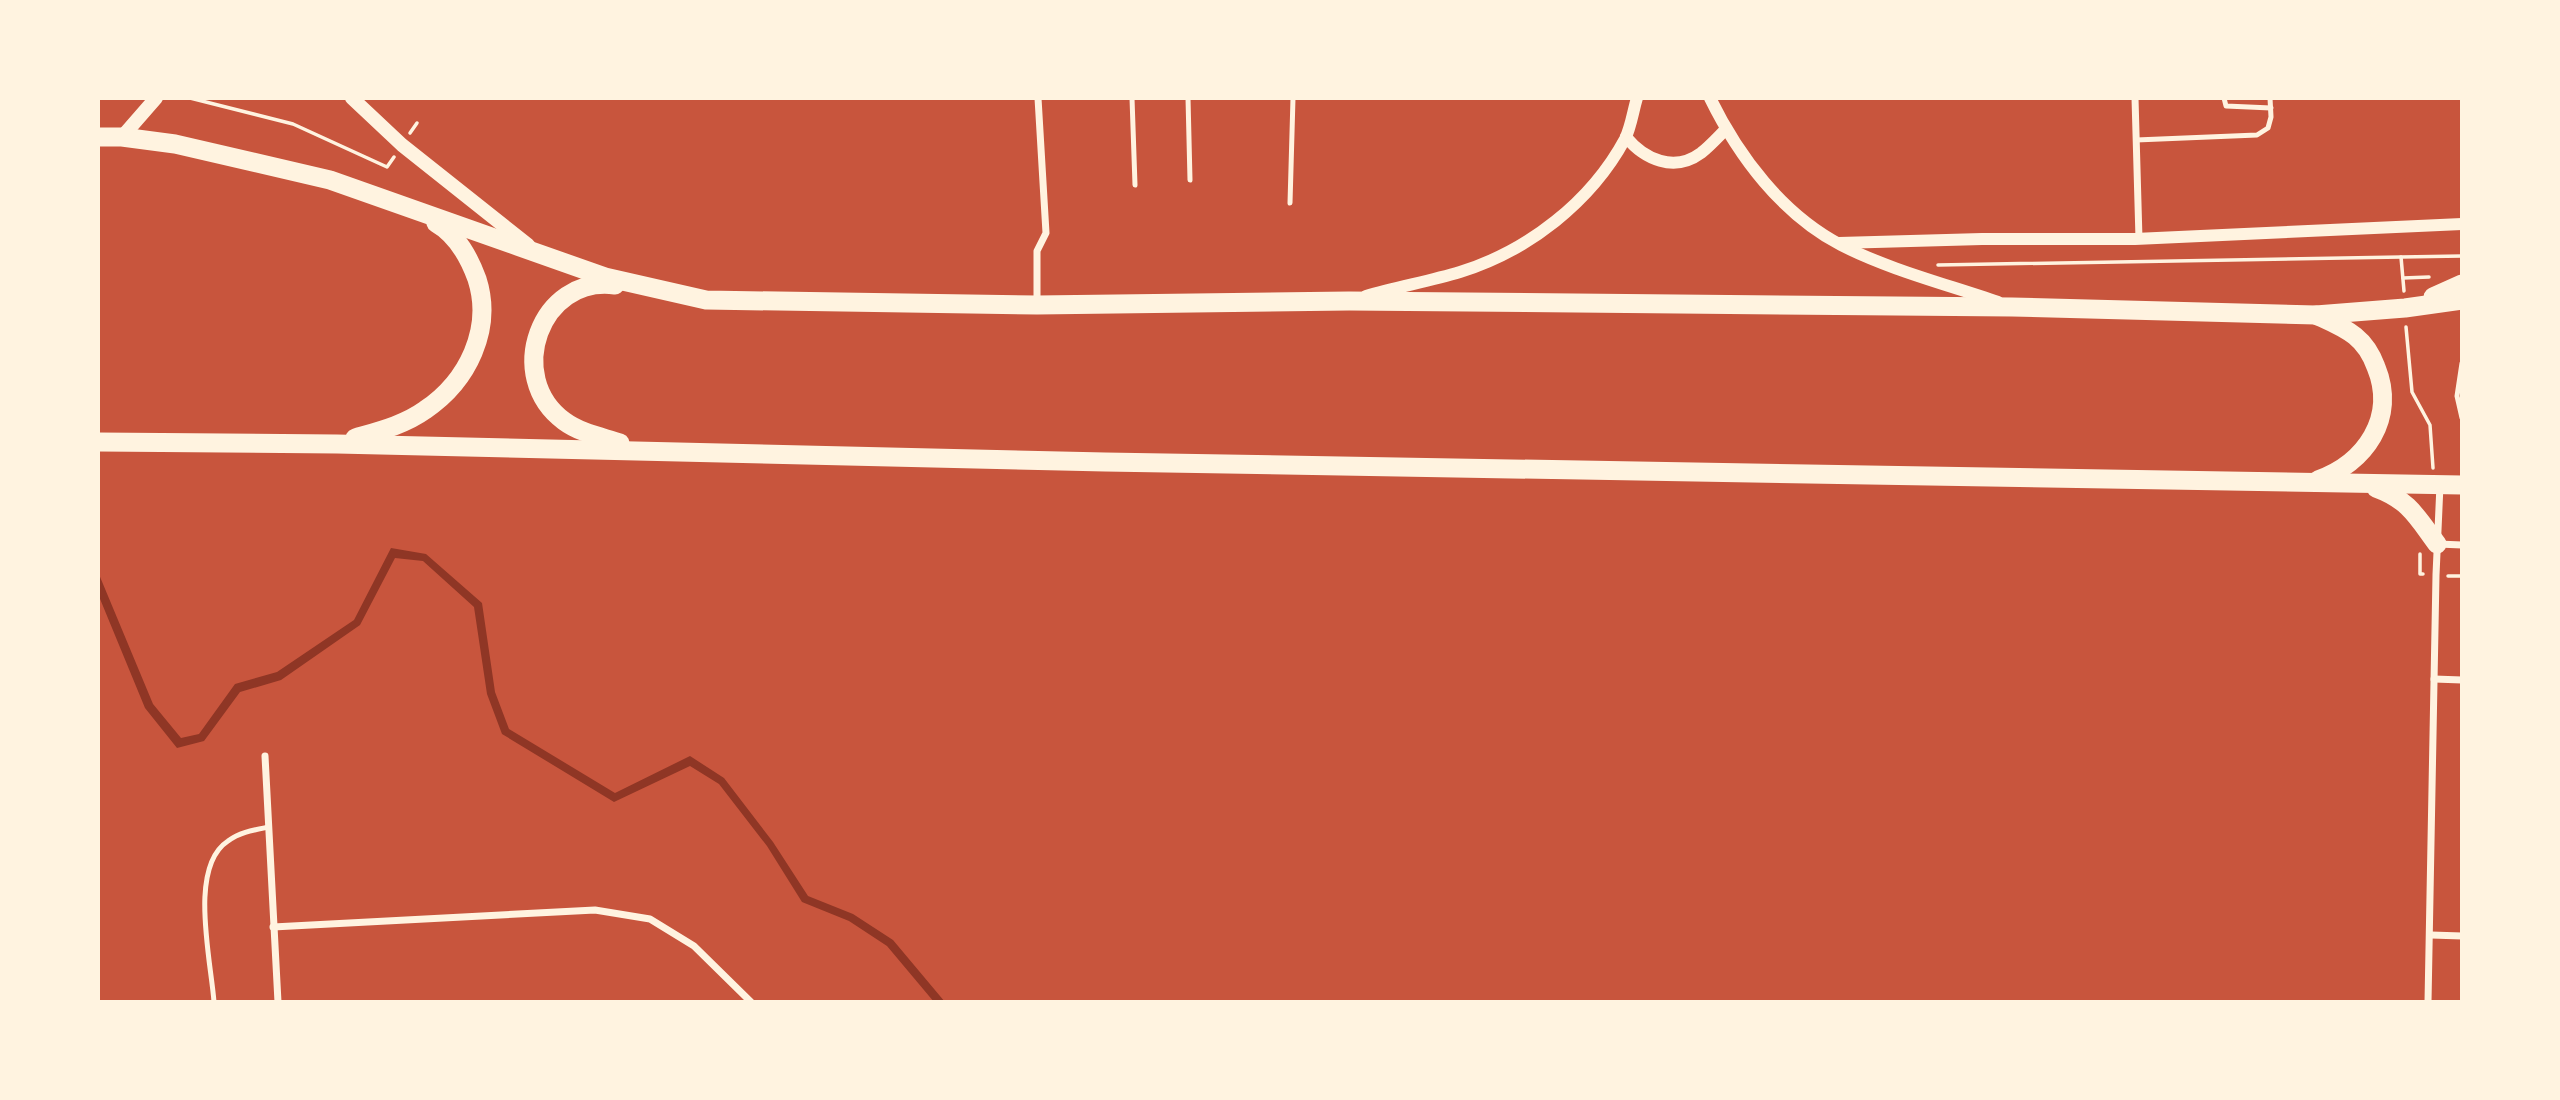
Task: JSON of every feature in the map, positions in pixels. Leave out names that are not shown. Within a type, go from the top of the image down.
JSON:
[{"type":"highway","points":[[98,137],[122,137],[175,144],[330,180],[605,277],[679,295]]},
{"type":"highway","points":[[337,444],[392,427],[430,406],[463,373],[480,335],[482,299],[468,257],[445,228],[403,205]]},
{"type":"highway","points":[[644,450],[586,433],[564,422],[547,404],[536,382],[533,356],[539,331],[553,309],[573,293],[585,288],[611,284],[706,300],[1037,305],[1349,301],[2012,307],[2316,315],[2407,308],[2462,300]]},
{"type":"highway","points":[[2407,308],[2462,284]]},
{"type":"highway","points":[[2308,484],[2336,473],[2359,456],[2376,431],[2382,403],[2379,373],[2365,347],[2356,336],[2316,315]]},
{"type":"highway","points":[[98,442],[337,444],[1105,462],[2462,485]]},
{"type":"highway","points":[[2365,484],[2394,494],[2402,500],[2414,511],[2437,544]]},
{"type":"main road","points":[[122,137],[156,98]]},
{"type":"main road","points":[[352,98],[402,145],[540,255]]},
{"type":"street","points":[[1037,305],[1037,251],[1046,233],[1038,98]]},
{"type":"street","points":[[1349,301],[1461,271],[1503,255],[1528,241],[1566,211],[1593,184],[1626,137],[1636,98]]},
{"type":"street","points":[[1710,98],[1726,129],[1756,173],[1794,212],[1839,243],[1871,259],[2012,307]]},
{"type":"street","points":[[2135,98],[2139,239]]},
{"type":"street","points":[[1626,137],[1637,150],[1651,159],[1667,163],[1684,161],[1699,154],[1726,129]]},
{"type":"street","points":[[1839,243],[2139,239],[2462,225]]},
{"type":"street","points":[[2428,1002],[2437,484]]},
{"type":"street","points":[[2437,544],[2462,545]]},
{"type":"street","points":[[2434,680],[2462,680]]},
{"type":"street","points":[[265,756],[278,1002]]},
{"type":"street","points":[[273,927],[595,911],[650,919],[694,946],[751,1002]]},
{"type":"street","points":[[2431,935],[2462,936]]},
{"type":"lane","points":[[1132,98],[1135,186]]},
{"type":"lane","points":[[1188,98],[1190,180]]},
{"type":"lane","points":[[1290,203],[1293,98]]},
{"type":"lane","points":[[2224,98],[2226,106],[2271,108]]},
{"type":"lane","points":[[2136,140],[2258,135],[2268,128],[2270,98]]},
{"type":"lane","points":[[2462,363],[2457,396],[2462,418]]},
{"type":"lane","points":[[214,1002],[204,893],[211,860],[225,842],[245,831],[269,827]]},
{"type":"path","points":[[190,98],[293,124],[387,167],[417,123]]},
{"type":"path","points":[[1935,265],[2462,256]]},
{"type":"path","points":[[2401,257],[2412,392],[2430,425],[2437,484]]},
{"type":"shaded area","points":[[391,548],[426,554],[482,603],[495,692],[509,729],[615,793],[690,756],[724,778],[773,842],[808,896],[853,914],[893,940],[945,1002],[934,1002],[887,946],[849,921],[802,902],[767,846],[719,784],[690,766],[614,802],[502,734],[487,694],[474,607],[423,561],[395,558],[360,625],[281,680],[240,692],[204,741],[177,748],[145,708],[98,594],[98,572],[153,704],[181,738],[199,734],[235,684],[277,672],[354,620]]}]
